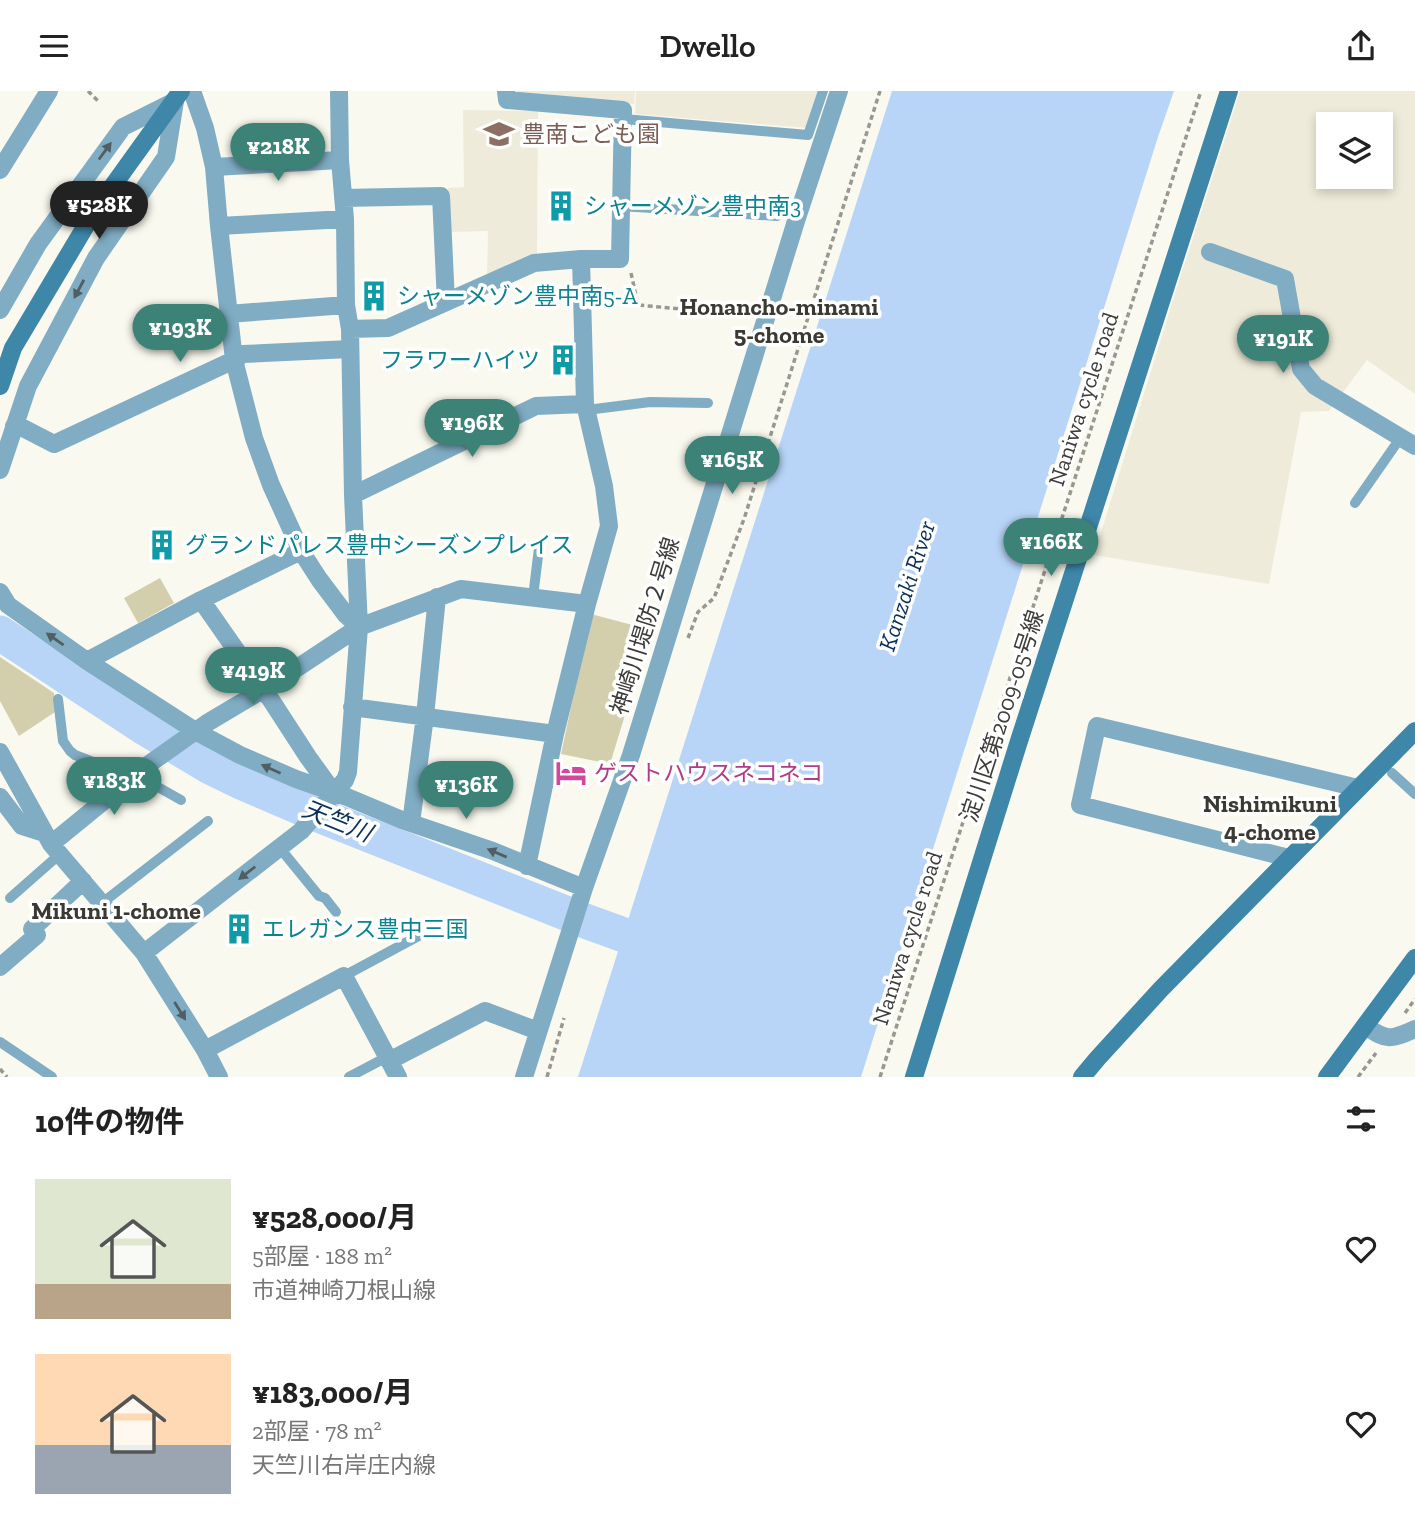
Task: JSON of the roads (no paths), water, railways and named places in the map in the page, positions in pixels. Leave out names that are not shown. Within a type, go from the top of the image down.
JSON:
[{"type":"street","points":[[0,170],[49,91]]},
{"type":"street","points":[[192,91],[205,128],[214,167],[234,360],[254,438],[271,485],[301,551],[346,615],[359,627]]},
{"type":"street","points":[[144,953],[301,831],[345,781],[348,772],[359,627],[350,329],[346,305],[339,91]]},
{"type":"street","points":[[350,329],[388,328],[534,263],[620,259],[623,110],[507,100],[506,91]]},
{"type":"street","name":"神崎川堤防２号線","points":[[524,1077],[565,943],[631,755],[796,221],[839,91]]},
{"type":"street","name":"淀川区第2009-05号線","points":[[914,1077],[1228,91]]},
{"type":"street","points":[[0,310],[38,244],[123,127],[178,96]]},
{"type":"street","points":[[0,386],[13,348],[94,212],[178,96]]},
{"type":"street","points":[[0,470],[28,386],[96,258],[166,157],[178,96]]},
{"type":"street","points":[[214,167],[340,160]]},
{"type":"street","points":[[343,198],[441,196],[446,302]]},
{"type":"street","points":[[219,226],[345,219]]},
{"type":"street","points":[[1210,252],[1285,279],[1301,369],[1315,386],[1408,442]]},
{"type":"street","points":[[527,866],[555,734],[609,526],[604,486],[586,407],[581,259]]},
{"type":"street","points":[[228,314],[346,305]]},
{"type":"street","points":[[14,426],[54,444],[243,354],[350,349]]},
{"type":"street","points":[[353,495],[536,406],[586,407]]},
{"type":"street","points":[[88,661],[201,600],[301,551]]},
{"type":"street","points":[[52,844],[135,776],[207,723],[359,627],[461,589],[587,604]]},
{"type":"street","points":[[0,592],[8,605],[194,733],[332,795],[482,847],[583,891]]},
{"type":"street","points":[[411,823],[437,597]]},
{"type":"street","points":[[201,600],[332,795]]},
{"type":"street","points":[[352,707],[555,734]]},
{"type":"street","points":[[1289,858],[1080,805],[1097,726],[1358,788]]},
{"type":"street","points":[[1082,1077],[1153,997],[1415,731]]},
{"type":"street","points":[[0,752],[52,844],[144,953],[219,1077]]},
{"type":"street","points":[[0,797],[22,826],[52,844]]},
{"type":"street","points":[[0,967],[37,935],[32,929],[83,881]]},
{"type":"street","points":[[1327,1077],[1415,958]]},
{"type":"street","points":[[205,1051],[344,976],[398,1077]]},
{"type":"street","points":[[388,1059],[485,1011],[538,1031]]},
{"type":"street","points":[[1365,1026],[1381,1037],[1394,1038],[1415,1029]]},
{"type":"lane","points":[[624,119],[808,135],[823,91]]},
{"type":"lane","points":[[620,206],[777,216]]},
{"type":"lane","points":[[586,407],[708,403]]},
{"type":"lane","points":[[1355,503],[1408,442]]},
{"type":"lane","points":[[533,597],[539,548]]},
{"type":"lane","points":[[58,699],[63,741],[70,751],[149,782],[181,800]]},
{"type":"lane","points":[[1392,773],[1415,794]]},
{"type":"lane","points":[[102,904],[208,821]]},
{"type":"lane","points":[[10,898],[52,844]]},
{"type":"lane","points":[[279,847],[319,896],[325,898],[336,912]]},
{"type":"lane","points":[[344,976],[437,926]]},
{"type":"lane","points":[[0,1043],[52,1077]]},
{"type":"lane","points":[[349,1077],[388,1059]]},
{"type":"water","name":"Kanzaki River","points":[[892,91],[1174,91],[861,1077],[578,1077]]},
{"type":"waterway","name":"天竺川","points":[[0,633],[143,727],[210,767],[243,783],[588,922],[668,951]]},
{"type":"place","name":"豊南こども園","points":[[499,134]]},
{"type":"place","name":"シャーメゾン豊中南3","points":[[561,206]]},
{"type":"place","name":"シャーメゾン豊中南5-A","points":[[374,296]]},
{"type":"place","name":"フラワーハイツ","points":[[563,360]]},
{"type":"place","name":"グランドパレス豊中シーズンプレイス","points":[[162,545]]},
{"type":"place","name":"ゲストハウスネコネコ","points":[[571,773]]},
{"type":"place","name":"エレガンス豊中三国","points":[[239,929]]},
{"type":"district","name":"Honancho-minami 5-chome","points":[[779,321]]},
{"type":"district","name":"Nishimikuni 4-chome","points":[[1270,818]]},
{"type":"district","name":"Mikuni 1-chome","points":[[116,911]]}]
